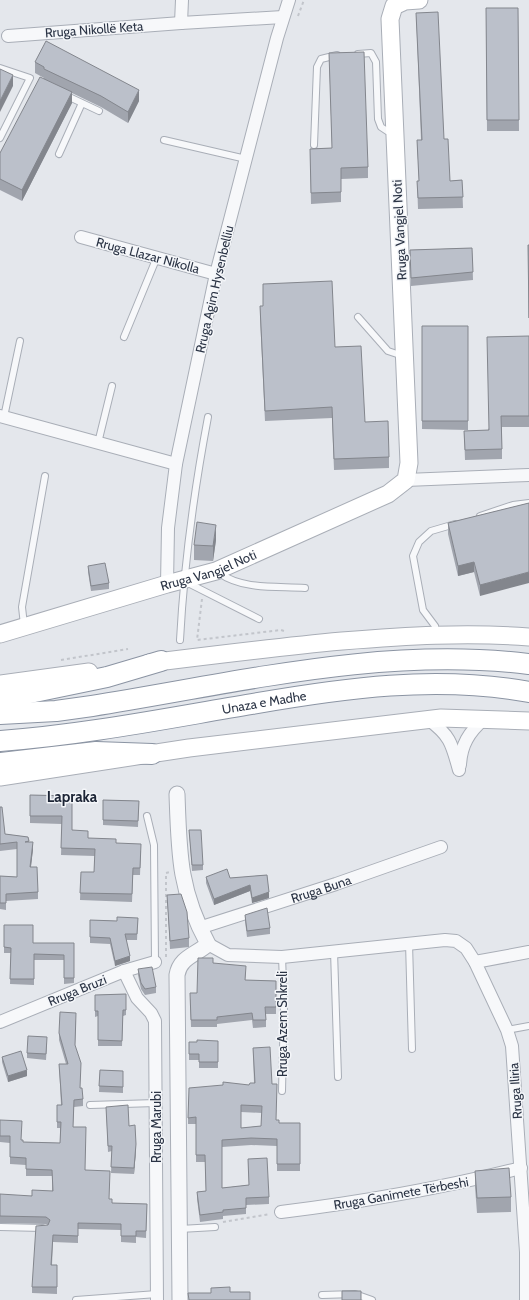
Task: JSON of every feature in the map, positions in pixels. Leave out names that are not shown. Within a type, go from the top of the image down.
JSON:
[{"type":"highway","name":"Unaza e Madhe","points":[[0,714],[56,711],[92,706],[349,664],[442,659],[487,660],[529,664]]},
{"type":"highway","points":[[0,696],[20,695],[108,678],[161,661]]},
{"type":"highway","name":"Unaza e Madhe","points":[[0,741],[112,727],[350,688],[435,683],[488,686],[529,692]]},
{"type":"highway","points":[[0,763],[96,752],[152,754]]},
{"type":"main road","name":"Rruga Vangjel Noti","points":[[0,634],[216,571],[388,494],[406,480],[409,463],[390,19],[394,6],[405,1],[419,0]]},
{"type":"main road","points":[[0,684],[161,661],[270,648],[410,635],[486,634],[529,637]]},
{"type":"main road","points":[[0,777],[196,747],[429,720],[529,720]]},
{"type":"street","points":[[181,23],[182,0]]},
{"type":"street","name":"Rruga Agim Hysenbelliu","points":[[175,582],[168,528],[176,464],[216,274],[283,17],[289,0]]},
{"type":"street","name":"Rruga Nikollë Keta","points":[[8,36],[283,17]]},
{"type":"street","name":"Rruga Llazar Nikolla","points":[[81,236],[216,274]]},
{"type":"street","points":[[2,417],[176,464]]},
{"type":"street","points":[[406,480],[529,475]]},
{"type":"street","points":[[429,720],[443,730],[449,738],[459,770],[463,745],[469,734],[484,719]]},
{"type":"street","points":[[177,794],[180,869],[186,894],[199,928],[208,944],[201,950],[186,957],[178,967],[177,975],[180,1300]]},
{"type":"street","name":"Rruga Buna","points":[[199,928],[336,884],[441,847]]},
{"type":"street","name":"Rruga Azem Shkreli","points":[[208,944],[228,955],[282,957],[445,940],[456,942],[466,948],[475,962]]},
{"type":"street","points":[[475,962],[529,952]]},
{"type":"street","name":"Rruga Iliria","points":[[475,962],[507,1030],[512,1046],[526,1252],[526,1300]]},
{"type":"street","name":"Rruga Bruzi","points":[[0,1022],[124,971],[160,963]]},
{"type":"street","name":"Rruga Marubi","points":[[124,971],[137,998],[154,1017],[157,1297]]},
{"type":"street","name":"Rruga Ganimete Tërbeshi","points":[[281,1212],[366,1200],[471,1181],[520,1168]]},
{"type":"lane","points":[[350,54],[371,53],[374,58],[376,62],[378,119],[381,127],[387,131],[395,129]]},
{"type":"lane","points":[[314,145],[317,67],[321,58],[329,55],[343,54]]},
{"type":"lane","points":[[0,68],[36,81]]},
{"type":"lane","points":[[0,138],[30,78]]},
{"type":"lane","points":[[56,90],[99,111]]},
{"type":"lane","points":[[59,154],[82,103]]},
{"type":"lane","points":[[164,140],[246,159]]},
{"type":"lane","points":[[124,337],[157,258]]},
{"type":"lane","points":[[358,317],[388,351],[404,356]]},
{"type":"lane","points":[[2,417],[20,342]]},
{"type":"lane","points":[[98,443],[112,386]]},
{"type":"lane","points":[[180,640],[175,582],[208,417]]},
{"type":"lane","points":[[24,626],[22,608],[45,476]]},
{"type":"lane","points":[[476,517],[513,505],[529,503]]},
{"type":"lane","points":[[435,626],[423,610],[413,556],[419,542],[431,531],[462,522]]},
{"type":"lane","points":[[216,571],[228,579],[245,584],[305,588]]},
{"type":"lane","points":[[175,582],[203,590],[259,619]]},
{"type":"lane","points":[[147,816],[154,845],[160,963]]},
{"type":"lane","points":[[409,943],[412,1049]]},
{"type":"lane","points":[[334,951],[338,1077]]},
{"type":"lane","name":"Rruga Azem Shkreli","points":[[282,957],[284,1007],[282,1091]]},
{"type":"lane","points":[[507,1030],[529,1026]]},
{"type":"lane","points":[[90,1105],[156,1103]]},
{"type":"lane","points":[[179,1229],[215,1226]]},
{"type":"lane","points":[[0,1227],[46,1228]]},
{"type":"lane","points":[[322,1295],[355,1294],[372,1300]]},
{"type":"lane","name":"Rruga Marubi","points":[[76,1300],[157,1297]]},
{"type":"path","points":[[297,19],[304,0]]},
{"type":"path","points":[[203,590],[197,640],[281,630],[288,633]]},
{"type":"path","points":[[57,660],[128,649]]},
{"type":"path","points":[[160,963],[166,873]]},
{"type":"path","points":[[215,1226],[222,1222],[281,1212]]},
{"type":"building","points":[[486,8],[518,8],[519,120],[487,120]]},
{"type":"building","points":[[438,12],[444,139],[448,139],[450,181],[462,180],[463,197],[418,198],[417,181],[419,181],[417,140],[422,140],[416,13]]},
{"type":"building","points":[[46,41],[139,90],[128,112],[101,96],[44,69],[44,67],[35,62]]},
{"type":"building","points":[[364,52],[368,167],[341,168],[341,192],[311,193],[310,149],[332,148],[329,53]]},
{"type":"building","points":[[0,69],[13,75],[0,101]]},
{"type":"building","points":[[40,77],[72,92],[22,190],[0,179],[0,153]]},
{"type":"building","points":[[528,245],[529,245],[529,318]]},
{"type":"building","points":[[472,248],[473,272],[411,278],[410,250]]},
{"type":"building","points":[[332,281],[335,347],[361,346],[365,422],[388,421],[389,457],[334,459],[332,407],[265,411],[260,306],[263,306],[263,284]]},
{"type":"building","points":[[422,326],[468,326],[468,421],[422,421]]},
{"type":"building","points":[[529,336],[529,416],[501,416],[502,449],[465,450],[464,431],[489,430],[487,337]]},
{"type":"building","points":[[529,503],[529,572],[480,585],[474,562],[458,566],[448,523]]},
{"type":"building","points":[[197,522],[216,525],[213,546],[194,545]]},
{"type":"building","points":[[105,563],[109,583],[91,586],[88,566]]},
{"type":"building","points":[[30,795],[72,796],[72,830],[88,831],[88,838],[116,839],[116,843],[141,844],[140,868],[133,868],[132,894],[80,893],[81,872],[94,872],[95,849],[61,848],[62,816],[30,816]]},
{"type":"building","points":[[103,800],[139,801],[138,821],[103,820]]},
{"type":"building","points":[[0,807],[2,807],[5,834],[28,837],[29,841],[25,842],[33,842],[30,867],[37,867],[38,892],[6,894],[6,903],[0,903],[0,876],[17,877],[17,842],[0,844]]},
{"type":"building","points":[[189,830],[201,830],[203,865],[192,865]]},
{"type":"building","points":[[227,869],[230,878],[267,875],[269,892],[252,898],[250,885],[214,899],[206,877]]},
{"type":"building","points":[[181,894],[187,912],[189,938],[170,941],[167,895]]},
{"type":"building","points":[[267,908],[270,928],[247,931],[245,915]]},
{"type":"building","points":[[117,917],[138,918],[137,934],[125,934],[130,956],[115,961],[110,938],[90,937],[90,920],[117,921]]},
{"type":"building","points":[[4,925],[33,925],[33,943],[74,943],[74,978],[64,978],[64,955],[34,954],[34,979],[10,979],[11,948],[4,947]]},
{"type":"building","points":[[198,958],[213,958],[213,963],[246,966],[245,980],[276,981],[276,1007],[265,1007],[266,1020],[253,1020],[252,1013],[217,1017],[217,1020],[191,1020],[190,993],[197,993]]},
{"type":"building","points":[[152,967],[156,987],[145,989],[141,983],[138,969]]},
{"type":"building","points":[[126,994],[126,1010],[123,1010],[122,1041],[98,1040],[98,1011],[95,1011],[95,995]]},
{"type":"building","points":[[60,1012],[76,1013],[75,1045],[81,1063],[80,1088],[82,1088],[83,1099],[74,1100],[73,1127],[86,1127],[85,1170],[110,1171],[109,1199],[112,1199],[112,1203],[147,1204],[146,1231],[136,1231],[136,1236],[121,1236],[121,1224],[78,1223],[78,1236],[53,1235],[51,1265],[57,1265],[57,1287],[32,1287],[36,1226],[48,1225],[50,1220],[46,1217],[0,1216],[0,1194],[32,1196],[32,1190],[53,1191],[52,1170],[26,1169],[26,1158],[10,1157],[10,1136],[0,1136],[0,1120],[22,1121],[21,1140],[23,1140],[23,1142],[60,1143],[61,1122],[57,1122],[57,1105],[62,1105],[59,1064],[68,1064],[59,1033]]},
{"type":"building","points":[[28,1036],[47,1037],[46,1054],[27,1053]]},
{"type":"building","points":[[197,1040],[218,1041],[218,1062],[199,1062],[199,1054],[189,1054],[189,1042],[197,1042]]},
{"type":"building","points":[[270,1047],[272,1084],[277,1084],[276,1120],[279,1120],[279,1123],[300,1123],[300,1164],[277,1164],[277,1139],[251,1138],[222,1140],[222,1188],[249,1185],[248,1159],[267,1158],[269,1197],[246,1198],[246,1208],[223,1210],[223,1212],[200,1215],[197,1192],[206,1191],[205,1155],[196,1155],[196,1117],[188,1118],[189,1088],[223,1085],[223,1082],[249,1085],[250,1083],[255,1083],[253,1048]],"holes":[[[241,1105],[262,1106],[261,1126],[241,1128]]]},
{"type":"building","points":[[21,1051],[27,1070],[8,1076],[2,1057]]},
{"type":"building","points":[[100,1070],[123,1071],[123,1087],[99,1086]]},
{"type":"building","points":[[128,1105],[129,1126],[135,1125],[136,1144],[134,1168],[111,1167],[112,1146],[108,1146],[106,1107]]},
{"type":"building","points":[[509,1168],[511,1197],[477,1198],[475,1171]]},
{"type":"building","points":[[230,1287],[230,1292],[250,1292],[250,1300],[189,1300],[188,1293],[211,1293],[211,1288]]},
{"type":"building","points":[[342,1291],[361,1291],[361,1300],[342,1300]]},
{"type":"district","name":"Lapraka","points":[[72,797]]}]
